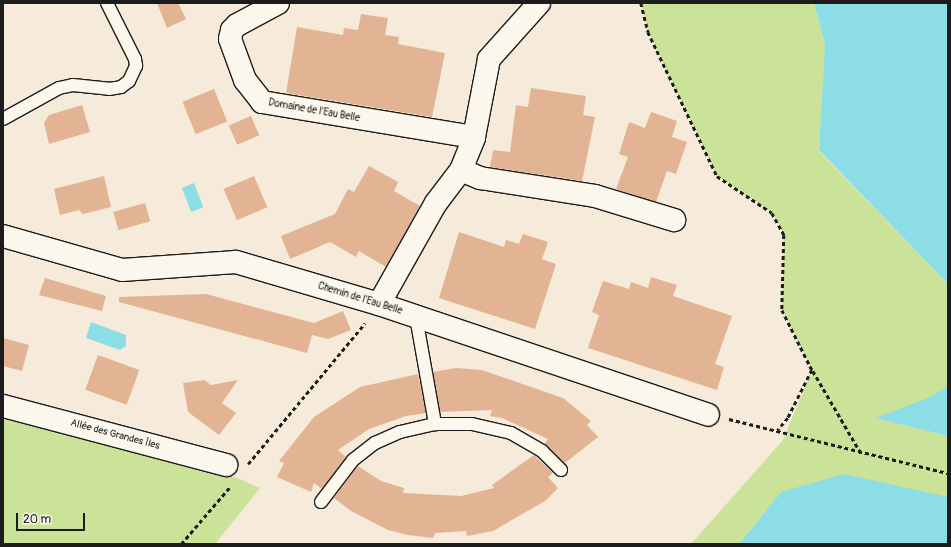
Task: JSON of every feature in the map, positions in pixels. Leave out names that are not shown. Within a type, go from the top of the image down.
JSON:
[{"type":"street","name":"Domaine de l'Eau Belle","points":[[278,3],[237,25],[232,30],[230,39],[245,80],[262,102],[474,137]]},
{"type":"street","points":[[379,304],[436,203],[461,170],[474,137],[489,59],[539,3]]},
{"type":"street","points":[[461,170],[480,178],[595,196],[674,220]]},
{"type":"street","name":"Chemin de l'Eau Belle","points":[[3,236],[122,270],[236,262],[379,304],[708,415]]},
{"type":"street","name":"Allée des Grandes Îles","points":[[3,406],[234,473]]},
{"type":"lane","points":[[3,119],[59,88],[73,86],[110,89],[121,87],[129,81],[134,73],[135,59],[107,3]]},
{"type":"lane","points":[[416,317],[435,424]]},
{"type":"lane","points":[[321,502],[353,460],[375,443],[400,432],[435,424],[472,424],[511,433],[542,451],[561,470]]},
{"type":"path","points":[[641,3],[648,32],[717,176],[772,213],[784,234],[782,310],[812,370],[861,454]]},
{"type":"path","points":[[181,544],[234,473],[359,332],[379,304]]},
{"type":"path","points":[[778,430],[788,418],[812,370]]},
{"type":"path","points":[[708,415],[778,430],[861,454],[948,473]]},
{"type":"green space","points":[[641,3],[814,3],[825,44],[819,151],[948,284],[948,405],[875,418],[948,436],[948,512],[781,492],[739,544],[691,544],[783,440],[812,370],[782,310],[784,234],[772,213],[717,176],[648,32]]},
{"type":"green space","points":[[3,417],[237,478],[260,488],[215,544],[3,544]]},
{"type":"water","points":[[814,3],[948,3],[948,284],[819,150],[825,44]]},
{"type":"water","points":[[194,183],[203,207],[191,212],[182,188]]},
{"type":"water","points":[[91,322],[126,335],[126,346],[120,350],[86,338]]},
{"type":"water","points":[[948,386],[948,436],[875,418],[928,398]]},
{"type":"water","points":[[844,474],[948,497],[948,544],[739,544],[781,492]]},
{"type":"building","points":[[157,3],[178,3],[186,19],[167,28]]},
{"type":"building","points":[[361,14],[388,18],[385,35],[399,37],[398,44],[445,53],[432,117],[286,93],[297,27],[343,35],[344,28],[358,30]]},
{"type":"building","points":[[531,88],[586,96],[583,115],[595,117],[582,181],[490,167],[493,150],[510,152],[516,105],[528,107]]},
{"type":"building","points":[[214,89],[227,121],[196,134],[182,102]]},
{"type":"building","points":[[82,105],[90,132],[49,144],[44,123],[49,115]]},
{"type":"building","points":[[651,112],[677,121],[672,137],[687,142],[676,174],[667,171],[656,202],[616,189],[628,157],[619,154],[629,122],[645,128]]},
{"type":"building","points":[[251,116],[259,135],[237,145],[229,125]]},
{"type":"building","points":[[369,166],[398,182],[394,191],[420,206],[386,267],[359,251],[356,257],[330,242],[290,259],[281,236],[335,214],[348,189],[354,192]]},
{"type":"building","points":[[104,176],[111,207],[83,214],[79,210],[60,215],[54,189]]},
{"type":"building","points":[[254,176],[267,207],[237,220],[224,189]]},
{"type":"building","points":[[145,203],[150,221],[119,230],[113,212]]},
{"type":"building","points":[[459,232],[504,247],[506,240],[519,244],[523,234],[548,242],[542,259],[556,264],[535,329],[439,298]]},
{"type":"building","points":[[651,277],[677,285],[673,296],[732,316],[715,364],[724,367],[717,390],[588,348],[599,315],[592,312],[603,281],[629,289],[631,282],[648,288]]},
{"type":"building","points":[[45,278],[106,296],[102,311],[39,295]]},
{"type":"building","points":[[206,294],[314,323],[343,311],[351,330],[328,339],[312,335],[307,353],[119,302],[119,297]]},
{"type":"building","points":[[3,338],[29,345],[22,371],[3,366]]},
{"type":"building","points":[[98,355],[139,370],[127,405],[85,390]]},
{"type":"building","points":[[456,368],[482,370],[563,398],[591,421],[587,425],[598,437],[565,463],[544,444],[548,439],[502,418],[490,416],[492,410],[440,412],[433,372]]},
{"type":"building","points":[[418,374],[426,413],[406,416],[369,429],[338,450],[346,457],[322,489],[314,483],[311,492],[277,477],[284,463],[279,461],[314,417],[360,387]]},
{"type":"building","points":[[204,380],[211,385],[238,380],[222,403],[236,413],[219,435],[188,412],[183,383]]},
{"type":"building","points":[[534,455],[553,473],[548,477],[558,488],[545,501],[493,531],[467,536],[466,531],[435,533],[433,538],[408,535],[388,530],[351,511],[334,498],[358,466],[381,481],[404,488],[403,493],[461,496],[494,488],[492,485]]}]
